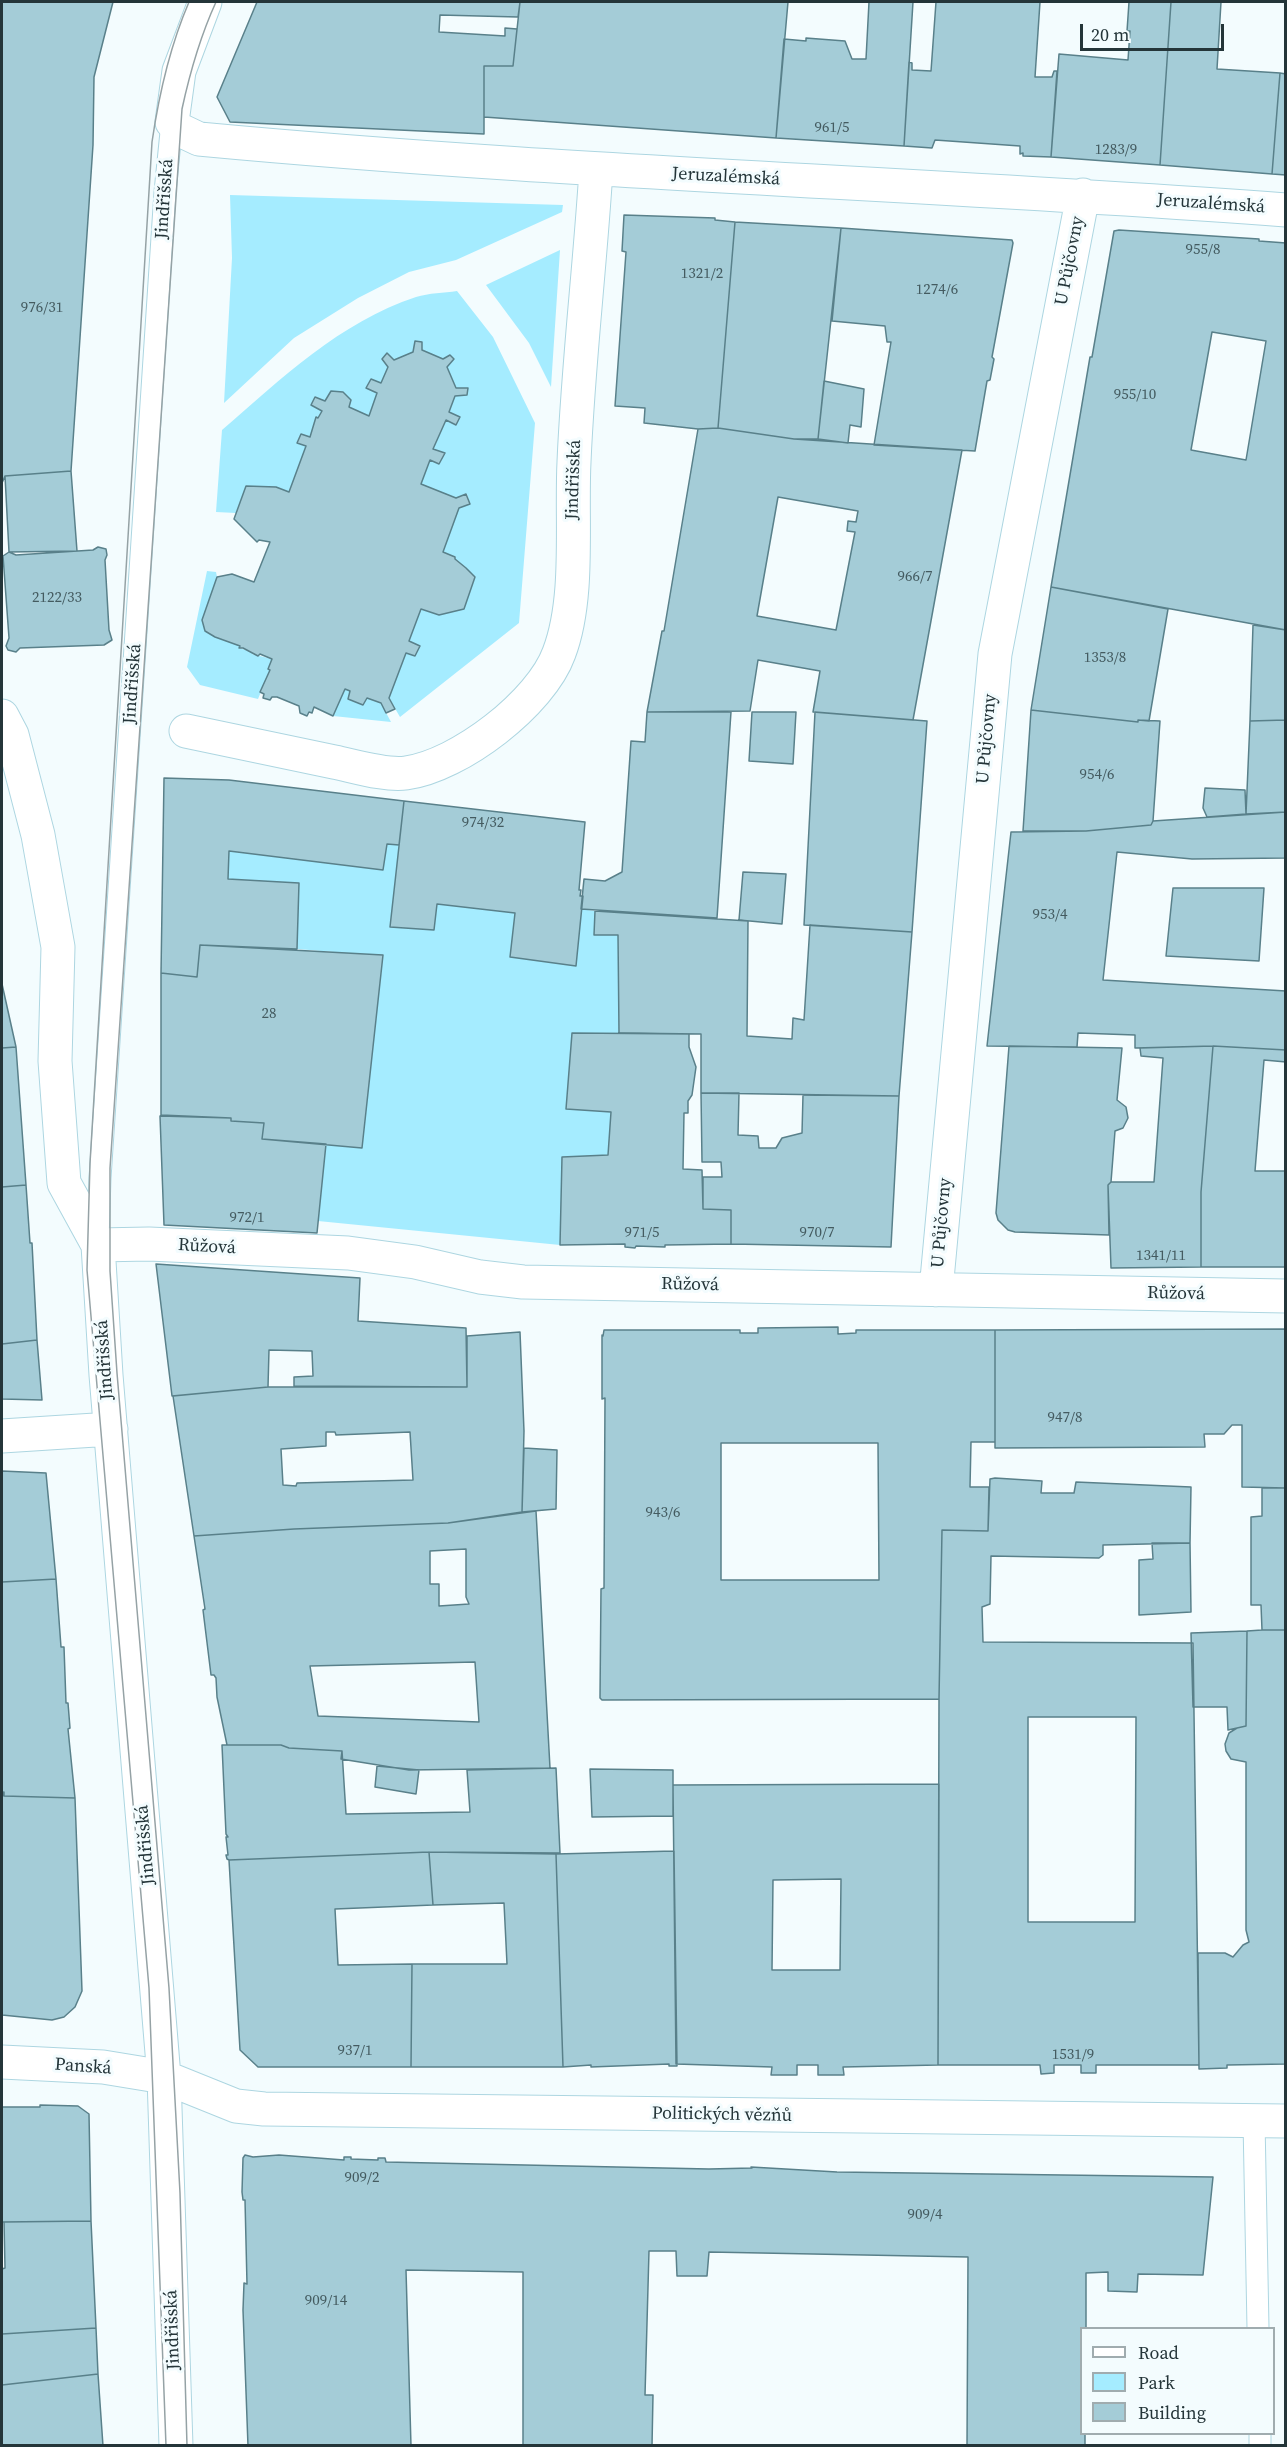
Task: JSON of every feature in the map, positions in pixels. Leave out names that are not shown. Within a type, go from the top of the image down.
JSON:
[{"type":"street","points":[[172,122],[179,72],[205,2]]},
{"type":"street","name":"Jeruzalémská","points":[[172,122],[180,130],[199,139],[596,170],[1083,195],[1286,210]]},
{"type":"street","name":"Jindřišská","points":[[186,731],[363,768],[405,773],[450,759],[470,748],[522,705],[551,670],[565,637],[571,600],[574,461],[596,170]]},
{"type":"street","name":"U Půjčovny","points":[[936,1290],[995,654],[1083,195]]},
{"type":"street","name":"Jindřišská","points":[[2,716],[12,735],[38,835],[58,947],[55,1061],[64,1183],[98,1245],[164,2077],[176,2445]]},
{"type":"street","name":"Růžová","points":[[98,1245],[149,1244],[348,1253],[415,1262],[480,1277],[523,1282],[1286,1296]]},
{"type":"street","points":[[2,1436],[111,1429]]},
{"type":"street","name":"Panská","points":[[2,2062],[103,2067],[164,2077]]},
{"type":"street","name":"Politických vězňů","points":[[164,2077],[236,2106],[264,2109],[1270,2121]]},
{"type":"lane","name":"Jindřišská","points":[[98,1245],[101,1156],[165,192],[172,122]]},
{"type":"lane","points":[[1258,2327],[1270,2121]]},
{"type":"green space","points":[[230,195],[563,205],[562,212],[456,260],[409,272],[358,298],[294,338],[224,403],[232,258]]},
{"type":"green space","points":[[560,250],[551,387],[529,343],[486,285]]},
{"type":"green space","points":[[457,291],[493,337],[535,423],[519,623],[400,717],[389,698],[406,653],[415,656],[420,646],[409,641],[421,609],[439,615],[464,609],[475,578],[455,557],[443,552],[459,508],[470,504],[467,494],[456,498],[421,484],[430,460],[439,464],[444,453],[433,449],[446,420],[456,425],[460,417],[449,412],[455,396],[467,394],[467,388],[456,388],[447,367],[454,359],[450,355],[443,359],[422,350],[422,342],[415,341],[413,352],[394,360],[387,353],[382,359],[388,367],[381,383],[371,379],[367,388],[377,393],[369,416],[349,407],[351,400],[343,392],[331,391],[325,401],[315,397],[311,405],[322,411],[316,418],[310,437],[301,434],[297,442],[306,446],[289,492],[276,487],[246,486],[236,513],[216,512],[222,430],[289,372],[362,321],[416,297]]},
{"type":"green space","points":[[207,571],[216,572],[217,577],[215,637],[240,646],[239,648],[253,652],[252,654],[272,659],[258,699],[200,685],[187,667]]},
{"type":"green space","points":[[345,689],[350,691],[348,699],[363,705],[367,698],[381,703],[391,722],[333,716]]},
{"type":"green space","points":[[387,844],[399,845],[391,927],[434,930],[437,904],[515,913],[510,957],[581,909],[595,911],[594,934],[618,935],[619,1033],[572,1034],[566,1108],[611,1112],[608,1155],[562,1157],[560,1245],[318,1221],[326,1144],[362,1147],[383,956],[297,949],[299,883],[228,879],[229,851],[383,870]]},
{"type":"building","points":[[2,2],[113,2],[94,77],[93,145],[71,471],[5,476],[2,483]]},
{"type":"building","points":[[257,2],[520,2],[518,17],[440,15],[439,32],[505,36],[505,28],[517,29],[513,66],[484,66],[484,134],[230,122],[217,97]]},
{"type":"building","points":[[520,2],[788,2],[776,138],[484,117],[484,66],[513,66]]},
{"type":"building","points":[[869,2],[913,2],[904,146],[776,138],[784,39],[845,41],[852,59],[866,59]]},
{"type":"building","points":[[936,2],[1040,2],[1035,77],[1052,77],[1054,71],[1057,71],[1051,157],[1023,156],[1023,153],[1020,154],[1020,146],[935,140],[932,148],[904,146],[909,62],[912,63],[912,70],[931,71]]},
{"type":"building","points":[[1129,2],[1171,2],[1160,165],[1051,157],[1059,54],[1128,60]]},
{"type":"building","points":[[1171,2],[1221,2],[1217,69],[1280,73],[1272,174],[1160,165]]},
{"type":"building","points":[[1280,73],[1286,74],[1286,175],[1272,174]]},
{"type":"building","points":[[624,215],[715,218],[715,220],[735,222],[718,428],[698,429],[644,423],[645,408],[615,406],[626,252],[622,251]]},
{"type":"building","points":[[735,222],[841,228],[818,439],[794,439],[718,428]]},
{"type":"building","points":[[841,228],[1012,240],[992,357],[994,359],[990,380],[987,381],[975,451],[874,445],[891,342],[887,342],[885,326],[832,321]]},
{"type":"building","points":[[1114,231],[1259,239],[1259,241],[1286,243],[1286,630],[1051,587]],"holes":[[[1212,332],[1266,341],[1246,460],[1191,450]]]},
{"type":"building","points":[[415,341],[422,342],[422,350],[443,359],[450,355],[454,359],[447,367],[456,388],[468,388],[467,395],[455,396],[449,412],[460,417],[456,425],[446,420],[433,449],[445,453],[439,464],[430,460],[421,484],[456,498],[466,494],[470,504],[459,508],[443,552],[455,557],[475,577],[464,609],[439,615],[421,609],[409,641],[420,646],[415,656],[406,653],[389,698],[395,709],[386,713],[381,703],[367,698],[363,705],[348,699],[350,691],[345,689],[333,716],[314,707],[312,713],[309,712],[307,716],[300,713],[299,706],[277,697],[272,697],[270,700],[263,698],[264,694],[260,692],[270,670],[268,669],[272,659],[260,654],[258,656],[239,648],[240,646],[215,637],[205,631],[202,620],[217,577],[232,574],[254,582],[270,542],[259,540],[257,542],[234,519],[246,486],[276,487],[289,492],[306,446],[297,443],[301,434],[310,437],[316,417],[318,418],[322,411],[311,405],[315,397],[325,401],[331,391],[343,392],[351,400],[349,407],[369,416],[377,393],[366,388],[371,379],[381,383],[388,367],[382,359],[387,353],[394,360],[413,352]]},
{"type":"building","points":[[824,381],[864,389],[861,427],[850,425],[848,443],[818,439]]},
{"type":"building","points":[[718,428],[794,439],[962,450],[913,720],[813,712],[820,671],[758,660],[750,711],[647,712],[662,631],[664,631],[698,429]],"holes":[[[778,497],[858,511],[856,522],[848,521],[847,531],[855,532],[836,630],[757,616]]]},
{"type":"building","points":[[71,471],[77,551],[9,552],[5,476]]},
{"type":"building","points":[[98,547],[106,549],[107,555],[105,560],[109,630],[112,640],[104,645],[20,648],[16,652],[8,650],[3,556],[9,552],[16,555],[93,550]]},
{"type":"building","points":[[1051,587],[1168,609],[1149,721],[1138,720],[1138,722],[1031,710]]},
{"type":"building","points":[[1253,625],[1286,630],[1286,720],[1250,721]]},
{"type":"building","points":[[1031,710],[1138,722],[1138,720],[1160,721],[1151,825],[1086,831],[1023,831]]},
{"type":"building","points":[[647,712],[731,712],[717,918],[581,909],[584,879],[605,881],[622,872],[631,741],[645,742]]},
{"type":"building","points":[[752,712],[796,712],[793,764],[749,761]]},
{"type":"building","points":[[815,712],[927,721],[912,932],[804,925]]},
{"type":"building","points":[[1286,720],[1286,812],[1246,814],[1250,721]]},
{"type":"building","points":[[164,778],[229,780],[404,801],[399,845],[387,844],[383,870],[229,851],[228,879],[299,883],[297,949],[200,945],[197,977],[161,973]]},
{"type":"building","points":[[1205,788],[1245,790],[1246,814],[1207,817],[1203,808]]},
{"type":"building","points":[[404,801],[585,822],[579,890],[581,890],[580,896],[583,896],[576,966],[510,957],[515,913],[437,904],[434,930],[390,927]]},
{"type":"building","points":[[1286,812],[1286,858],[1192,859],[1117,852],[1103,980],[1286,991],[1286,1050],[1213,1046],[1135,1048],[1135,1035],[1078,1033],[1077,1047],[987,1046],[1011,832],[1086,831],[1151,825],[1153,821]]},
{"type":"building","points":[[743,872],[786,874],[782,924],[739,920]]},
{"type":"building","points":[[1173,888],[1264,888],[1259,961],[1166,956]]},
{"type":"building","points":[[595,911],[748,921],[747,1036],[792,1039],[793,1018],[804,1020],[810,925],[912,932],[899,1096],[701,1093],[701,1034],[619,1033],[618,935],[594,935]]},
{"type":"building","points":[[200,945],[383,955],[362,1148],[262,1139],[264,1123],[231,1121],[231,1118],[161,1115],[161,973],[197,977]]},
{"type":"building","points":[[2,984],[16,1047],[2,1048]]},
{"type":"building","points":[[572,1033],[689,1034],[689,1047],[696,1067],[692,1095],[688,1101],[688,1113],[684,1113],[683,1169],[702,1170],[703,1209],[731,1210],[731,1244],[636,1246],[635,1248],[625,1247],[625,1244],[560,1245],[562,1157],[608,1155],[611,1112],[566,1109]]},
{"type":"building","points":[[1009,1046],[1122,1048],[1117,1100],[1126,1107],[1128,1118],[1123,1128],[1115,1131],[1111,1182],[1108,1185],[1109,1235],[1015,1232],[1008,1230],[998,1220],[996,1213]]},
{"type":"building","points":[[1213,1046],[1286,1050],[1286,1062],[1264,1060],[1255,1171],[1286,1171],[1286,1267],[1201,1267],[1201,1192]]},
{"type":"building","points":[[1213,1046],[1201,1192],[1201,1267],[1111,1268],[1108,1185],[1111,1182],[1154,1182],[1163,1058],[1141,1056],[1140,1048]]},
{"type":"building","points":[[16,1047],[26,1185],[2,1187],[2,1048]]},
{"type":"building","points":[[701,1093],[739,1093],[738,1135],[758,1136],[759,1148],[776,1148],[782,1138],[802,1133],[803,1095],[899,1096],[891,1247],[731,1244],[731,1210],[703,1209],[703,1177],[722,1177],[721,1162],[702,1162]]},
{"type":"building","points":[[160,1116],[231,1118],[231,1121],[264,1123],[262,1139],[326,1144],[317,1233],[164,1225]]},
{"type":"building","points":[[26,1185],[30,1243],[32,1243],[37,1340],[2,1344],[2,1187]]},
{"type":"building","points":[[156,1264],[360,1278],[358,1321],[466,1328],[467,1387],[294,1386],[294,1377],[313,1376],[312,1351],[269,1350],[268,1387],[172,1396]]},
{"type":"building","points":[[838,1327],[838,1334],[856,1333],[856,1330],[995,1330],[995,1442],[971,1442],[970,1487],[989,1487],[988,1531],[942,1530],[939,1699],[602,1700],[600,1698],[601,1589],[604,1588],[605,1398],[602,1399],[602,1335],[604,1330],[740,1330],[740,1333],[758,1333],[758,1328]],"holes":[[[721,1443],[878,1443],[879,1580],[721,1580]]]},
{"type":"building","points":[[1286,1329],[1286,1488],[1242,1487],[1242,1425],[1232,1425],[1224,1434],[1204,1434],[1205,1447],[995,1448],[995,1330]]},
{"type":"building","points":[[520,1332],[524,1431],[522,1512],[448,1523],[294,1529],[194,1536],[173,1396],[268,1387],[467,1387],[467,1336]],"holes":[[[326,1432],[335,1432],[336,1435],[410,1432],[413,1480],[283,1485],[281,1449],[326,1446]]]},
{"type":"building","points":[[37,1340],[42,1400],[2,1399],[2,1344]]},
{"type":"building","points":[[524,1448],[557,1450],[556,1509],[522,1512]]},
{"type":"building","points":[[2,1471],[46,1473],[56,1579],[2,1582]]},
{"type":"building","points":[[990,1479],[1042,1481],[1041,1493],[1074,1493],[1076,1482],[1191,1487],[1190,1543],[1103,1545],[1103,1555],[1099,1558],[991,1556],[990,1604],[982,1607],[983,1642],[1193,1643],[1199,2065],[1096,2065],[1096,2073],[1081,2073],[1081,2065],[1054,2065],[1054,2073],[1041,2074],[1040,2065],[938,2065],[942,1530],[988,1531]],"holes":[[[1028,1717],[1136,1717],[1135,1922],[1028,1922]]]},
{"type":"building","points":[[1262,1488],[1286,1488],[1286,1630],[1262,1630],[1261,1605],[1251,1605],[1251,1517],[1262,1516]]},
{"type":"building","points":[[536,1511],[550,1768],[409,1770],[341,1759],[342,1751],[289,1748],[281,1745],[227,1745],[217,1697],[216,1678],[211,1675],[203,1610],[205,1609],[194,1536],[294,1529],[448,1523]],"holes":[[[466,1549],[466,1597],[469,1604],[439,1606],[439,1584],[430,1584],[430,1551]],[[475,1662],[479,1722],[318,1716],[310,1666]]]},
{"type":"building","points":[[1152,1543],[1190,1543],[1191,1612],[1139,1615],[1139,1560],[1153,1559]]},
{"type":"building","points":[[56,1579],[61,1647],[64,1647],[66,1703],[68,1703],[70,1728],[68,1729],[75,1798],[4,1796],[2,1793],[2,1582]]},
{"type":"building","points":[[1286,1630],[1286,2064],[1227,2065],[1227,2068],[1199,2069],[1198,1953],[1225,1953],[1233,1957],[1243,1945],[1249,1942],[1246,1930],[1246,1762],[1231,1759],[1225,1744],[1229,1733],[1246,1726],[1247,1631]]},
{"type":"building","points":[[1247,1631],[1246,1726],[1228,1730],[1227,1707],[1193,1707],[1191,1633]]},
{"type":"building","points":[[222,1745],[281,1745],[289,1748],[342,1751],[346,1814],[470,1812],[467,1770],[556,1768],[560,1853],[429,1852],[229,1860],[226,1855],[228,1855],[226,1837],[228,1837],[226,1834]]},
{"type":"building","points":[[377,1766],[419,1770],[416,1794],[375,1787]]},
{"type":"building","points":[[590,1769],[673,1770],[673,1816],[592,1817]]},
{"type":"building","points":[[939,1784],[938,2065],[843,2067],[844,2075],[818,2075],[818,2065],[797,2065],[797,2075],[771,2075],[772,2067],[676,2064],[673,1785]],"holes":[[[841,1879],[840,1970],[772,1970],[773,1880]]]},
{"type":"building","points":[[4,1792],[4,1796],[75,1798],[82,1991],[75,2007],[64,2017],[52,2020],[2,2015],[2,1793]]},
{"type":"building","points":[[674,1851],[677,2066],[669,2066],[669,2064],[563,2067],[556,1854]]},
{"type":"building","points":[[429,1852],[433,1905],[335,1909],[338,1965],[412,1964],[411,2067],[258,2067],[240,2050],[229,1860]]},
{"type":"building","points":[[429,1852],[556,1854],[563,2067],[411,2067],[412,1964],[507,1964],[504,1903],[433,1905]]},
{"type":"building","points":[[40,2105],[78,2106],[89,2114],[91,2221],[2,2222],[2,2107],[40,2107]]},
{"type":"building","points":[[245,2155],[253,2157],[279,2155],[344,2160],[344,2157],[378,2160],[378,2158],[385,2158],[386,2162],[709,2169],[751,2167],[837,2172],[1213,2177],[1203,2275],[1138,2274],[1137,2292],[1108,2291],[1108,2272],[1086,2273],[1086,2327],[1080,2327],[1080,2435],[1085,2435],[1085,2446],[967,2446],[968,2257],[709,2252],[707,2276],[677,2276],[676,2251],[649,2251],[645,2395],[653,2395],[652,2446],[523,2446],[523,2272],[406,2270],[411,2446],[248,2446],[243,2310],[244,2283],[247,2284],[245,2200],[243,2200],[242,2192]]},
{"type":"building","points":[[91,2221],[96,2328],[2,2334],[2,2269],[5,2268],[4,2222]]},
{"type":"building","points":[[96,2328],[98,2374],[2,2385],[2,2334]]},
{"type":"building","points":[[98,2374],[103,2446],[2,2446],[2,2385]]},
{"type":"tram line","points":[[166,2446],[149,1988],[87,1270],[90,1163],[152,142],[166,70],[189,2]]},
{"type":"tram line","points":[[187,2446],[180,2193],[169,1988],[117,1373],[110,1271],[110,1168],[182,109],[196,55],[216,2]]}]
